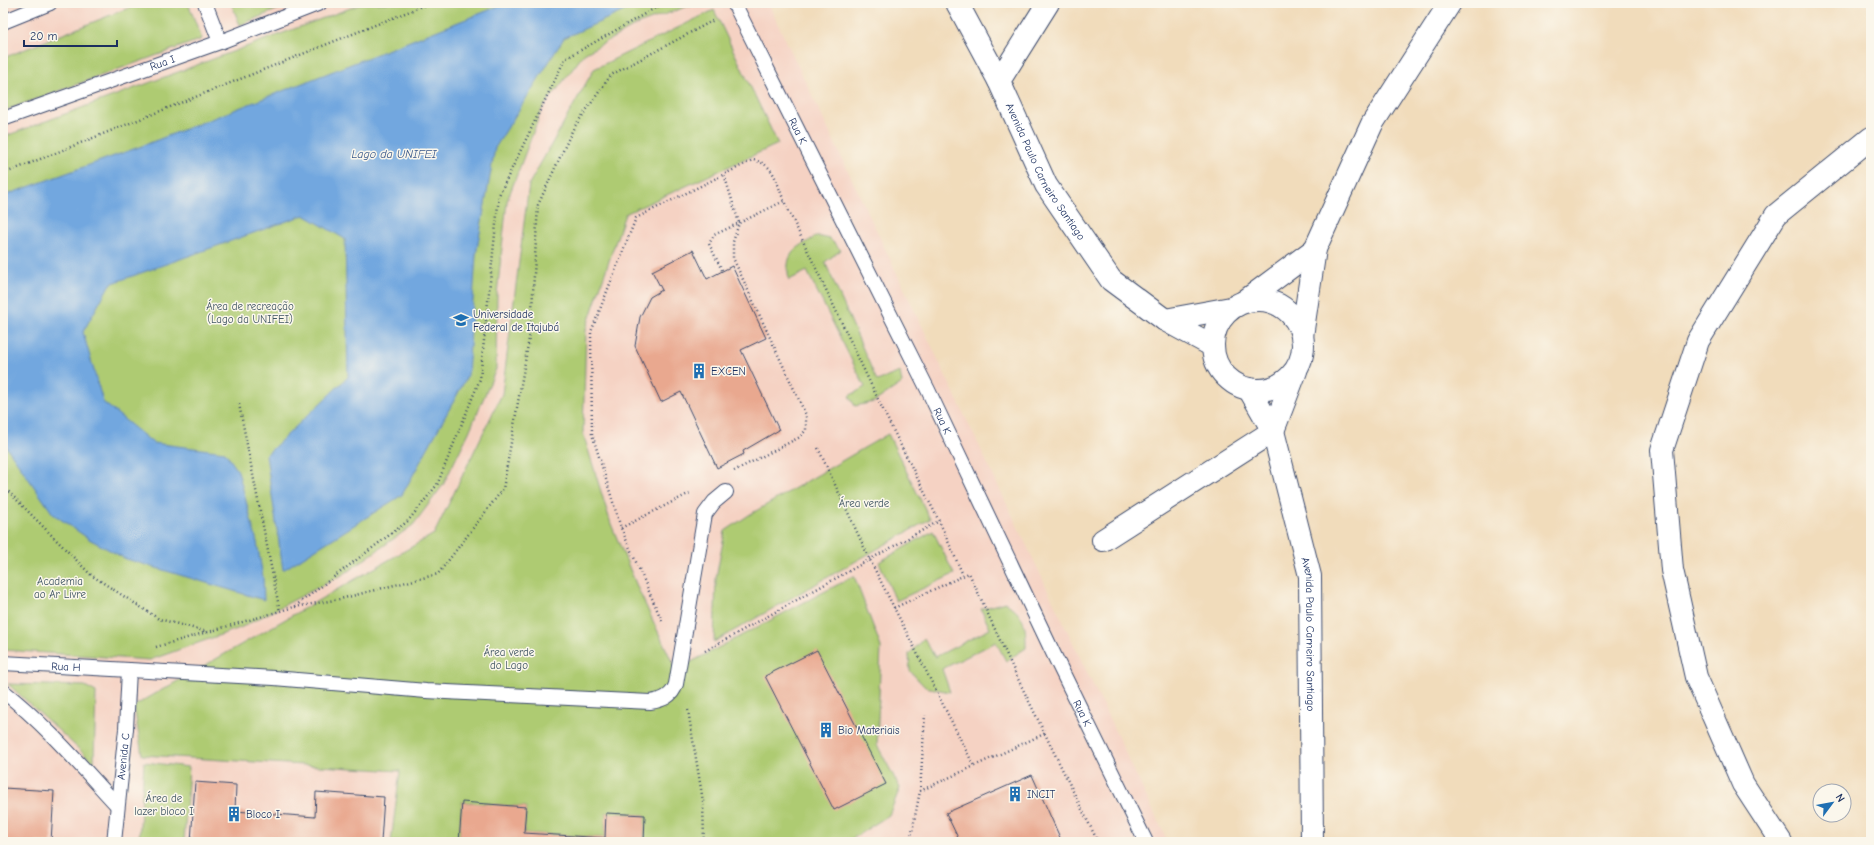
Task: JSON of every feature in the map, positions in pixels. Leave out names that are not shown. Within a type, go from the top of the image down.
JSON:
[{"type":"street","name":"Avenida Paulo Carneiro Santiago","points":[[957,3],[999,81],[1046,184],[1111,280],[1165,320],[1213,346]]},
{"type":"street","points":[[999,81],[1048,3]]},
{"type":"street","points":[[1103,540],[1273,431],[1298,365],[1302,350],[1302,336],[1315,249],[1372,124],[1450,3]]},
{"type":"street","points":[[1781,842],[1743,784],[1696,677],[1672,570],[1662,450],[1698,341],[1776,216],[1871,138]]},
{"type":"street","points":[[1298,365],[1290,377],[1278,386],[1263,390],[1249,389],[1235,384],[1223,374],[1216,361],[1213,346],[1214,332],[1221,319],[1238,305],[1315,249]]},
{"type":"street","points":[[1165,320],[1260,300],[1274,302],[1287,310],[1296,322],[1302,336]]},
{"type":"street","name":"Avenida Paulo Carneiro Santiago","points":[[1249,389],[1273,431],[1310,576],[1312,842]]},
{"type":"lane","points":[[3,22],[50,3]]},
{"type":"lane","points":[[205,3],[220,42]]},
{"type":"lane","name":"Rua I","points":[[3,119],[220,42],[320,3]]},
{"type":"lane","name":"Rua K","points":[[734,3],[928,390],[1056,659],[1146,842]]},
{"type":"lane","points":[[676,684],[705,514],[714,502],[726,492]]},
{"type":"lane","name":"Rua H","points":[[3,662],[274,678],[426,691],[650,702],[669,696],[674,690],[676,684]]},
{"type":"lane","name":"Avenida C","points":[[114,842],[126,729],[129,670]]},
{"type":"lane","points":[[3,691],[16,701],[72,756],[117,805]]},
{"type":"path","points":[[3,174],[430,3]]},
{"type":"path","points":[[294,608],[408,521],[436,485],[480,379],[499,194],[565,59],[664,3]]},
{"type":"path","points":[[3,486],[91,575],[159,619],[208,632],[294,608],[340,599],[438,574],[503,489],[531,327],[538,205],[573,129],[611,75],[714,20],[712,14]]},
{"type":"path","points":[[939,521],[693,658],[685,659],[681,656],[674,648],[621,528],[592,434],[591,332],[636,218],[752,160],[762,162],[769,166],[784,201],[885,414],[939,521],[963,575]]},
{"type":"path","points":[[724,174],[739,223],[733,242],[733,258],[806,415],[806,430],[800,437],[731,472]]},
{"type":"path","points":[[722,270],[709,244],[714,234],[784,201]]},
{"type":"path","points":[[239,404],[280,612]]},
{"type":"path","points":[[818,448],[870,560],[974,766]]},
{"type":"path","points":[[621,528],[697,489]]},
{"type":"path","points":[[894,608],[969,573],[1017,677],[1046,733],[1098,842]]},
{"type":"path","points":[[676,684],[687,703],[704,801],[704,842]]},
{"type":"path","points":[[910,842],[920,791],[925,715]]},
{"type":"path","points":[[920,791],[1046,733]]},
{"type":"shaded area","name":"Universidade Federal de Itajubá","points":[[3,3],[768,3],[1168,842],[3,842]]},
{"type":"green space","points":[[141,3],[188,3],[202,39],[3,111],[3,58]]},
{"type":"green space","points":[[231,3],[293,3],[240,25]]},
{"type":"green space","name":"Área de recreação (Lago da UNIFEI)","points":[[364,3],[697,3],[638,24],[584,54],[542,109],[507,201],[497,294],[496,369],[469,432],[443,485],[413,525],[344,574],[240,628],[150,660],[3,650],[3,137]]},
{"type":"green space","name":"Área verde do Lago","points":[[714,10],[778,144],[625,214],[586,329],[583,433],[611,524],[639,591],[676,670],[854,576],[881,647],[877,745],[900,788],[889,815],[847,842],[644,842],[645,815],[606,813],[605,838],[524,833],[526,807],[462,802],[459,842],[391,842],[400,771],[142,755],[134,706],[434,534],[502,394],[529,184],[594,69]]},
{"type":"green space","points":[[817,236],[830,239],[841,250],[825,262],[877,381],[900,372],[902,383],[874,402],[855,406],[849,396],[865,387],[807,271],[789,280],[788,263],[793,252]]},
{"type":"green space","name":"Área verde","points":[[888,434],[930,519],[714,642],[716,578],[725,531],[749,515]]},
{"type":"green space","points":[[933,531],[954,574],[896,601],[879,562]]},
{"type":"green space","points":[[1005,602],[1017,612],[1023,621],[1026,632],[1026,648],[1006,661],[996,642],[942,669],[950,692],[925,687],[910,671],[909,654],[924,638],[935,657],[990,629],[981,609]]},
{"type":"green space","points":[[8,684],[85,686],[96,692],[94,763]]},
{"type":"green space","name":"Área de lazer bloco I","points":[[144,762],[189,767],[184,842],[139,842]]},
{"type":"water","name":"Lago da UNIFEI","points":[[507,3],[642,3],[564,38],[495,148],[476,255],[468,375],[402,495],[283,570],[266,455],[348,377],[345,239],[304,215],[110,284],[83,332],[103,402],[153,443],[225,452],[238,471],[257,542],[263,577],[264,600],[126,559],[89,539],[53,514],[3,442],[3,196],[142,146]]},
{"type":"building","name":"EXCEN","points":[[693,250],[707,279],[732,266],[766,338],[741,350],[779,430],[743,451],[744,454],[717,468],[681,392],[661,402],[635,346],[640,317],[650,297],[662,290],[652,271]]},
{"type":"building","name":"Bio Materiais","points":[[817,650],[886,784],[834,810],[765,676]]},
{"type":"building","name":"INCIT","points":[[1032,775],[1062,842],[960,842],[946,813]]},
{"type":"building","name":"Bloco I","points":[[195,782],[236,785],[235,811],[315,817],[316,792],[384,797],[381,842],[191,842]]},
{"type":"building","points":[[3,788],[54,791],[51,842],[3,842]]},
{"type":"building","points":[[462,802],[526,807],[524,833],[605,838],[606,813],[645,815],[644,842],[459,842]]},
{"type":"place","name":"Universidade Federal de Itajubá","points":[[461,320]]},
{"type":"place","name":"EXCEN","points":[[699,371]]},
{"type":"place","name":"Bio Materiais","points":[[826,730]]},
{"type":"place","name":"INCIT","points":[[1015,794]]},
{"type":"place","name":"Bloco I","points":[[234,814]]},
{"type":"park label","name":"Academia ao Ar Livre","points":[[60,587]]}]
